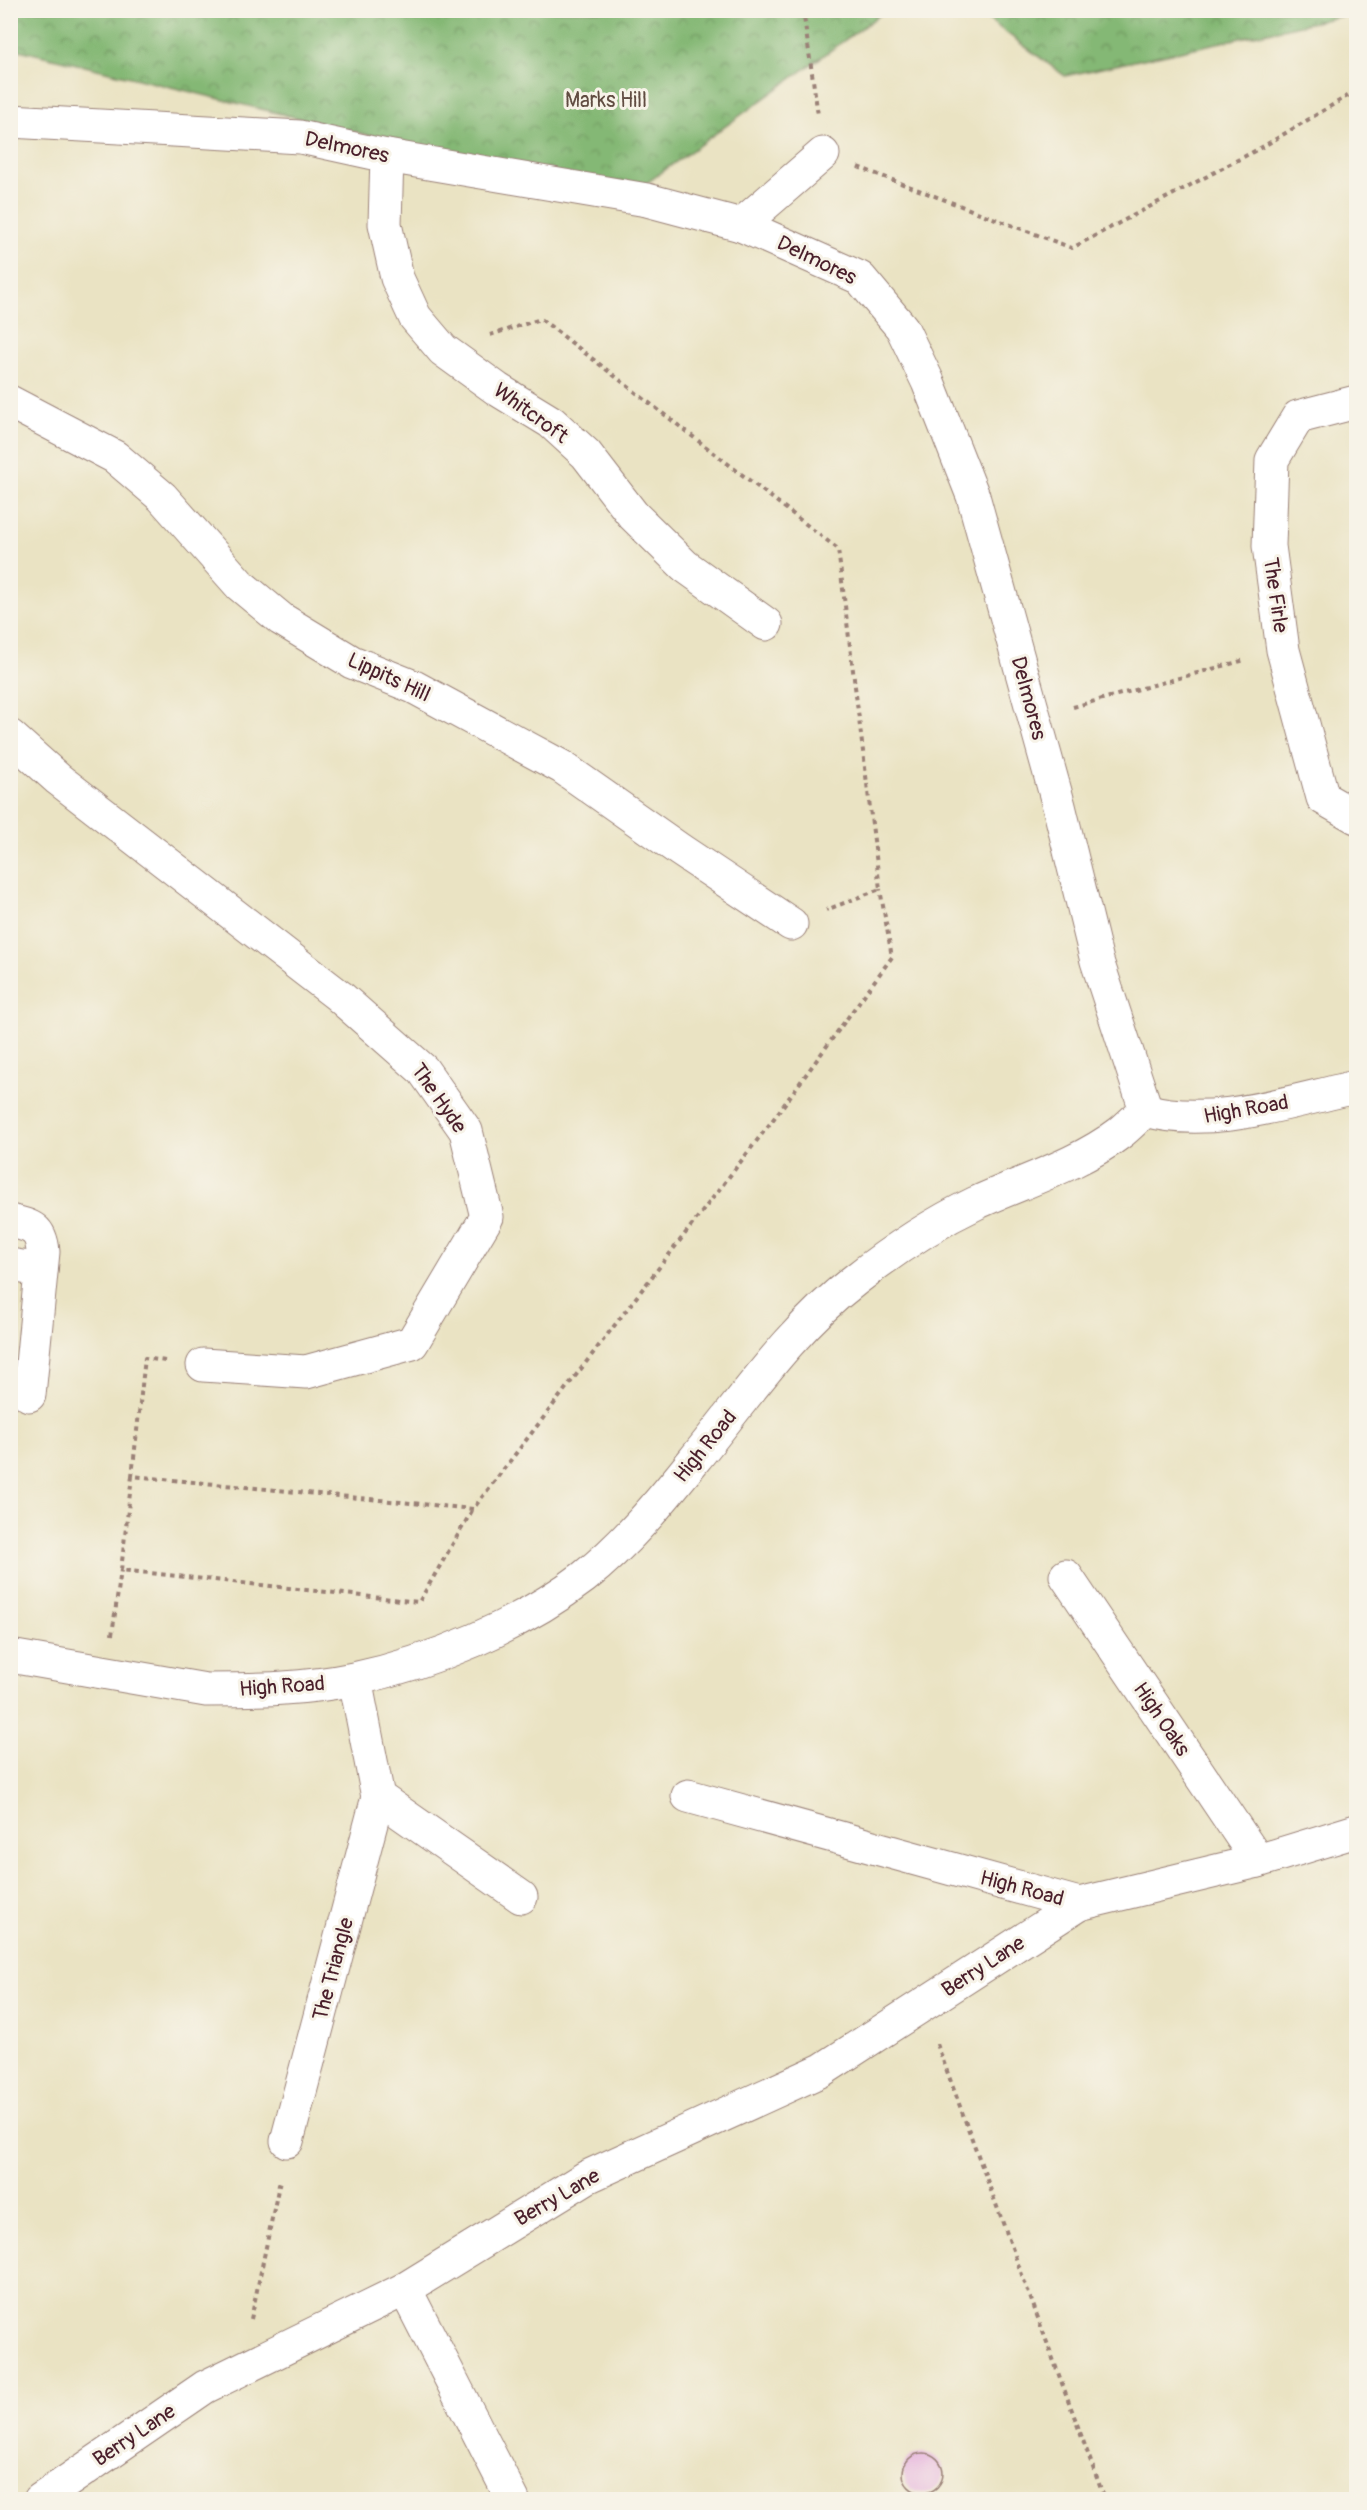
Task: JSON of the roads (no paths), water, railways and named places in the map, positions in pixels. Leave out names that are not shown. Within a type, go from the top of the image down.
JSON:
[{"type":"street","name":"Delmores","points":[[10,121],[300,137],[387,156],[648,200],[741,225],[860,278],[902,328],[928,382],[974,496],[1097,961],[1146,1110]]},
{"type":"street","points":[[741,225],[823,154]]},
{"type":"street","name":"Whitcroft","points":[[387,156],[385,224],[397,278],[415,317],[444,350],[497,389],[551,423],[586,454],[633,515],[686,566],[766,624]]},
{"type":"street","name":"Lippits Hill","points":[[10,402],[115,457],[162,497],[240,585],[281,619],[352,662],[414,687],[562,767],[791,924]]},
{"type":"street","name":"The Firle","points":[[1356,402],[1298,417],[1272,459],[1269,546],[1283,650],[1323,798],[1356,817]]},
{"type":"street","name":"The Hyde","points":[[10,736],[58,779],[339,996],[423,1070],[466,1131],[487,1217],[412,1343],[306,1372],[202,1365]]},
{"type":"street","name":"High Road","points":[[10,1656],[206,1690],[279,1687],[355,1679],[457,1646],[518,1618],[563,1592],[610,1553],[652,1510],[781,1350],[849,1284],[888,1254],[926,1230],[973,1205],[1095,1149],[1121,1132],[1146,1110],[1183,1118],[1222,1116],[1356,1087]]},
{"type":"street","points":[[10,1221],[31,1226],[42,1238],[43,1252],[26,1268],[29,1395]]},
{"type":"street","name":"High Oaks","points":[[1066,1576],[1258,1861]]},
{"type":"street","name":"The Triangle","points":[[287,2141],[378,1797],[355,1679]]},
{"type":"street","points":[[378,1797],[521,1897]]},
{"type":"street","name":"High Road","points":[[688,1797],[1079,1904],[1258,1861],[1356,1831]]},
{"type":"street","name":"Berry Lane","points":[[40,2499],[205,2386],[405,2289],[587,2177],[822,2070],[1079,1904]]},
{"type":"street","points":[[405,2289],[513,2499]]},
{"type":"park label","name":"Marks Hill","points":[[606,100]]}]
